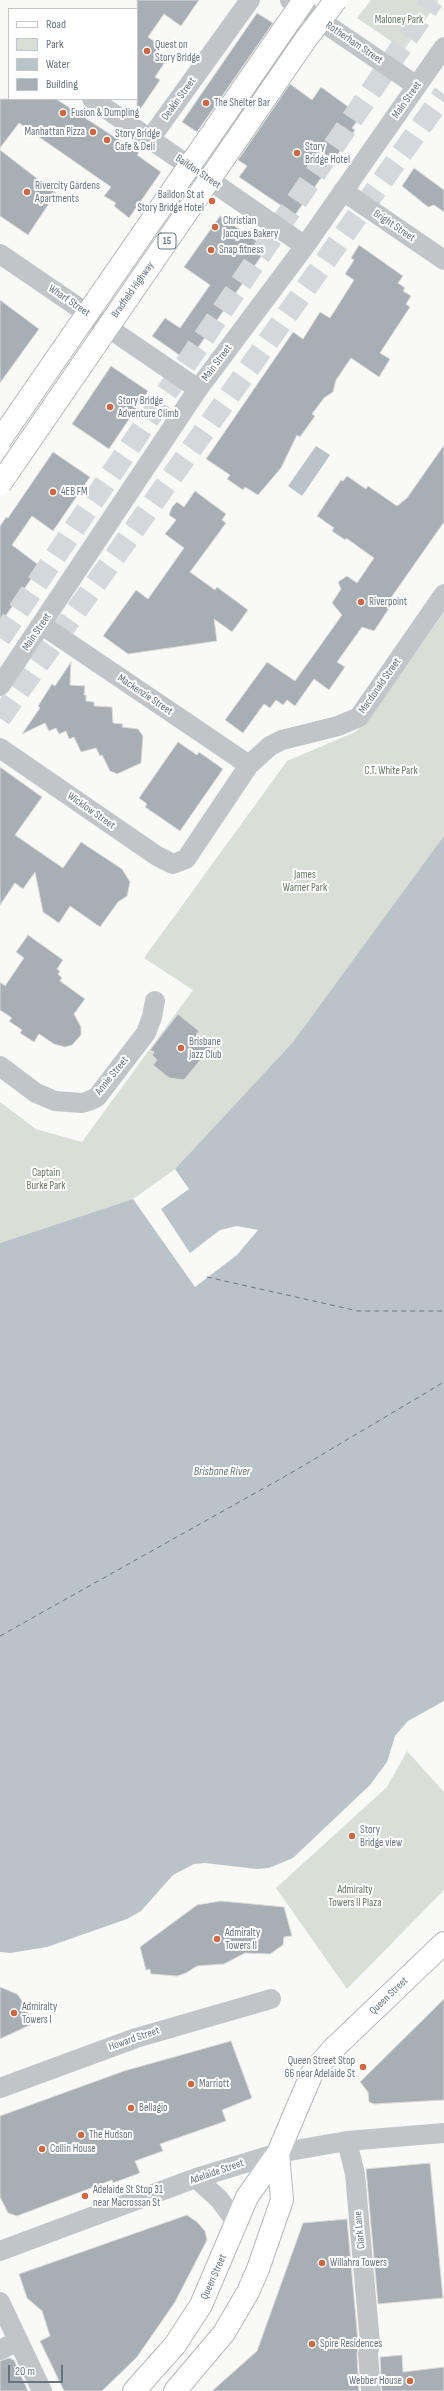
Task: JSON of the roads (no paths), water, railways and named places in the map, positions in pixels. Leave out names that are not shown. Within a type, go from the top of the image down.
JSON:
[{"type":"main road","name":"15","points":[[0,440],[304,0]]},
{"type":"main road","name":"Bradfield Highway","points":[[0,484],[306,39],[336,0]]},
{"type":"main road","name":"Queen Street","points":[[134,2391],[175,2345],[211,2287],[250,2191],[278,2153],[308,2080],[318,2065],[444,1943]]},
{"type":"main road","name":"Queen Street","points":[[176,2391],[224,2333],[248,2292],[258,2269],[282,2200],[278,2153]]},
{"type":"street","name":"Deakin Street","points":[[150,139],[250,0]]},
{"type":"street","name":"Rotherham Street","points":[[290,0],[417,86]]},
{"type":"street","name":"Main Street","points":[[0,686],[198,389],[305,246],[444,47]]},
{"type":"street","name":"Baildon Street","points":[[93,100],[305,246]]},
{"type":"street","name":"Bright Street","points":[[343,192],[444,260]]},
{"type":"street","name":"Wharf Street","points":[[0,254],[198,389]]},
{"type":"street","name":"Macdonald Street","points":[[249,765],[270,746],[282,740],[338,726],[359,717],[444,594]]},
{"type":"street","name":"Mackenzie Street","points":[[42,625],[249,765]]},
{"type":"street","name":"Wicklow Street","points":[[0,748],[157,856],[173,864],[186,859],[249,765]]},
{"type":"street","name":"Annie Street","points":[[0,1066],[36,1093],[55,1101],[82,1103],[97,1097],[146,1033],[152,1017],[155,1001]]},
{"type":"street","name":"Howard Street","points":[[0,2088],[136,2038],[271,1999]]},
{"type":"street","name":"Adelaide Street","points":[[0,2251],[196,2178],[278,2153],[347,2141],[444,2133]]},
{"type":"street","name":"Clark Lane","points":[[347,2141],[355,2174],[370,2343],[368,2354],[371,2391]]},
{"type":"street","points":[[196,2178],[219,2199],[237,2223]]},
{"type":"street","points":[[0,2302],[42,2391]]},
{"type":"street","points":[[0,2350],[18,2341]]},
{"type":"water","points":[[316,446],[330,455],[302,496],[288,486]]},
{"type":"water","name":"Brisbane River","points":[[444,836],[444,1701],[408,1721],[395,1736],[387,1762],[370,1785],[293,1858],[269,1868],[257,1869],[205,1863],[194,1864],[173,1875],[141,1911],[127,1919],[47,1947],[10,1953],[0,1952],[0,1243],[133,1199],[175,1169],[293,1042]]},
{"type":"tunnel","points":[[0,638],[433,0]]},
{"type":"tunnel","points":[[0,718],[444,94]]},
{"type":"place","name":"Quest on Story Bridge","points":[[147,51]]},
{"type":"place","name":"The Shelter Bar","points":[[206,103]]},
{"type":"place","name":"Fusion & Dumpling","points":[[63,113]]},
{"type":"place","name":"Manhattan Pizza","points":[[93,132]]},
{"type":"place","name":"Story Bridge Cafe & Deli","points":[[107,140]]},
{"type":"place","name":"Story Bridge Hotel","points":[[297,153]]},
{"type":"place","name":"Rivercity Gardens Apartments","points":[[27,192]]},
{"type":"place","name":"Baildon St at Story Bridge Hotel","points":[[212,201]]},
{"type":"place","name":"Christian Jacques Bakery","points":[[215,227]]},
{"type":"place","name":"Snap fitness","points":[[211,250]]},
{"type":"place","name":"Story Bridge Adventure Climb","points":[[110,407]]},
{"type":"place","name":"4EB FM","points":[[53,492]]},
{"type":"place","name":"Riverpoint","points":[[361,602]]},
{"type":"place","name":"Brisbane Jazz Club","points":[[181,1048]]},
{"type":"place","name":"Story Bridge view","points":[[352,1836]]},
{"type":"place","name":"Admiralty Towers II","points":[[217,1939]]},
{"type":"place","name":"Admiralty Towers I","points":[[14,2013]]},
{"type":"place","name":"Queen Street Stop 66 near Adelaide St","points":[[363,2067]]},
{"type":"place","name":"Marriott","points":[[191,2084]]},
{"type":"place","name":"Bellagio","points":[[131,2108]]},
{"type":"place","name":"The Hudson","points":[[81,2135]]},
{"type":"place","name":"Collin House","points":[[42,2149]]},
{"type":"place","name":"Adelaide St Stop 31 near Macrossan St","points":[[85,2196]]},
{"type":"place","name":"Willahra Towers","points":[[322,2263]]},
{"type":"place","name":"Spire Residences","points":[[312,2344]]},
{"type":"place","name":"Webber House","points":[[410,2381]]},
{"type":"park label","name":"Maloney Park","points":[[399,20]]},
{"type":"park label","name":"C.T. White Park","points":[[391,771]]},
{"type":"park label","name":"James Warner Park","points":[[305,881]]},
{"type":"park label","name":"Captain Burke Park","points":[[46,1179]]},
{"type":"park label","name":"Admiralty Towers II Plaza","points":[[355,1896]]}]
